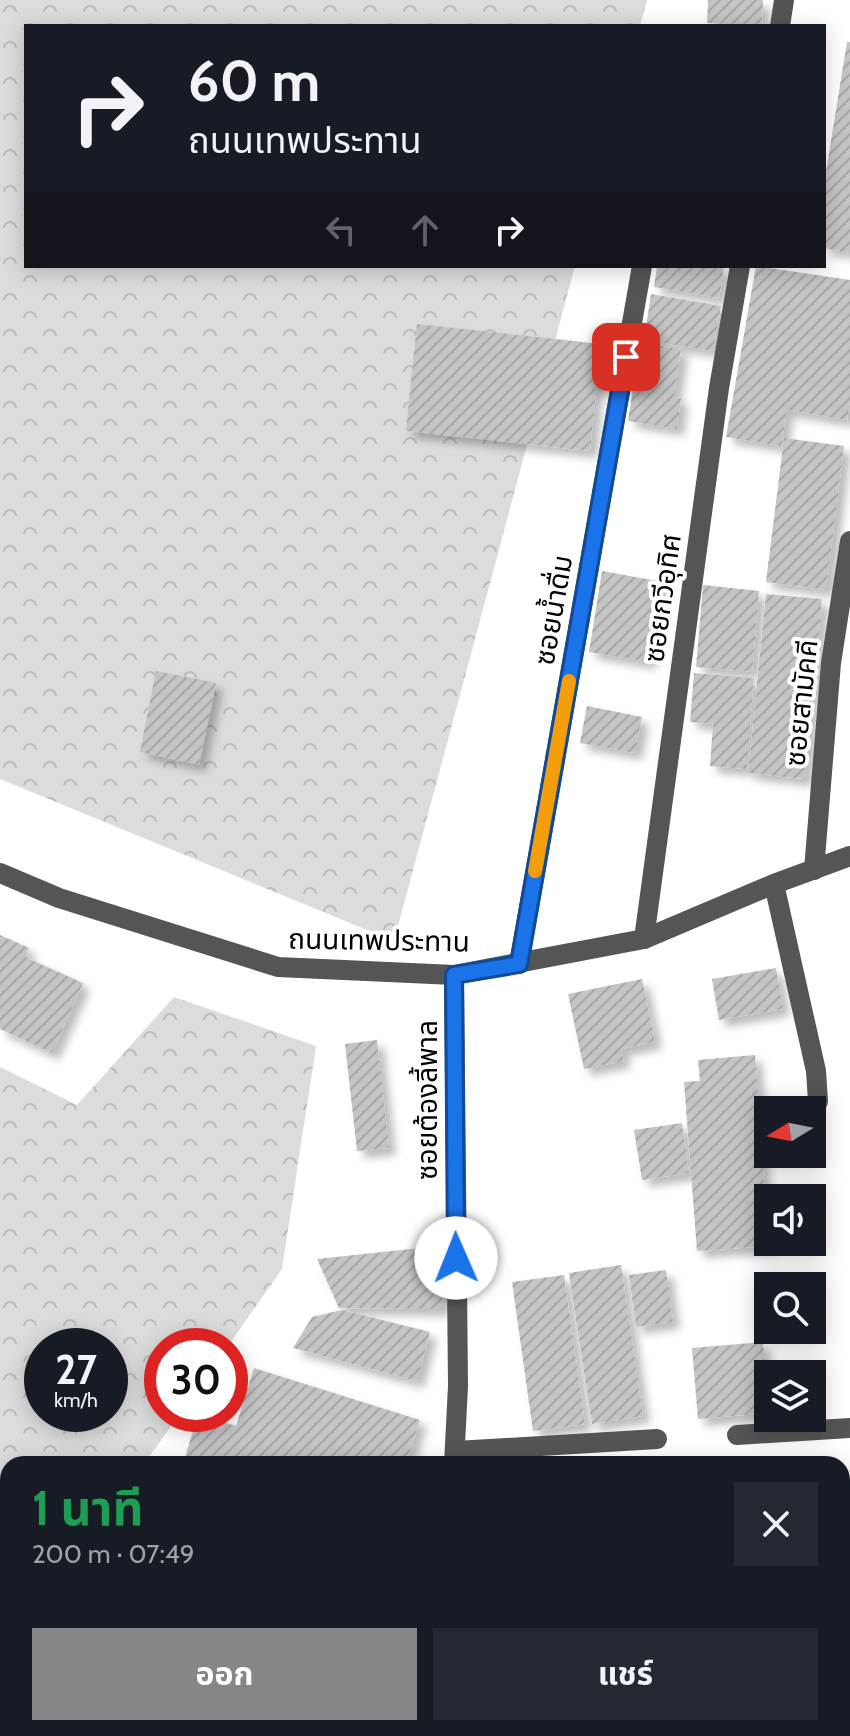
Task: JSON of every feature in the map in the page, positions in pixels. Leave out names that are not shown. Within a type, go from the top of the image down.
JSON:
[{"type":"street","points":[[780,24],[784,0]]},
{"type":"street","name":"ซอยน้ำดื่ม","points":[[519,964],[642,268]]},
{"type":"street","name":"ซอยกวีอุทิศ","points":[[644,939],[719,388],[740,268]]},
{"type":"street","name":"ซอยสามัคคี","points":[[814,870],[831,663],[850,541]]},
{"type":"street","name":"ถนนเทพประทาน","points":[[0,873],[59,898],[278,967],[454,975],[644,939],[774,884],[850,856]]},
{"type":"street","points":[[774,884],[816,1071],[818,1096]]},
{"type":"street","name":"ซอยต้องลี้พาล","points":[[454,975],[458,1386],[455,1456]]},
{"type":"street","points":[[737,1435],[850,1428]]},
{"type":"street","points":[[466,1456],[657,1439]]},
{"type":"green space","points":[[0,0],[647,0],[641,24],[24,24],[24,268],[574,268],[394,941],[0,779]]},
{"type":"green space","points":[[174,997],[316,1046],[282,1269],[241,1328],[144,1328],[144,1432],[167,1432],[150,1456],[0,1456],[0,1067],[77,1105]]},
{"type":"building","points":[[708,0],[763,0],[762,24],[707,23]]},
{"type":"building","points":[[847,42],[850,42],[850,253],[826,248],[826,172]]},
{"type":"building","points":[[657,268],[724,268],[719,298],[654,287]]},
{"type":"building","points":[[756,268],[850,280],[850,399],[847,420],[787,410],[781,446],[726,437]]},
{"type":"building","points":[[651,294],[721,306],[713,351],[644,340]]},
{"type":"building","points":[[417,324],[601,344],[590,451],[406,431]]},
{"type":"building","points":[[640,342],[681,349],[674,397],[681,398],[677,429],[628,421]]},
{"type":"building","points":[[784,438],[844,446],[826,590],[766,582]]},
{"type":"building","points":[[602,571],[663,582],[649,662],[589,652]]},
{"type":"building","points":[[703,585],[759,591],[752,672],[696,667]]},
{"type":"building","points":[[766,594],[822,599],[805,779],[748,773]]},
{"type":"building","points":[[156,671],[216,683],[199,765],[140,752]]},
{"type":"building","points":[[694,673],[754,678],[747,769],[710,766],[713,724],[690,722]]},
{"type":"building","points":[[587,706],[642,717],[635,753],[580,743]]},
{"type":"building","points":[[0,935],[29,948],[25,957],[83,983],[52,1053],[0,1029]]},
{"type":"building","points":[[776,968],[783,1009],[719,1020],[712,979]]},
{"type":"building","points":[[642,979],[655,1042],[621,1049],[624,1061],[584,1069],[568,994]]},
{"type":"building","points":[[377,1040],[389,1148],[357,1151],[345,1044]]},
{"type":"building","points":[[755,1055],[758,1096],[754,1096],[754,1168],[763,1168],[764,1184],[754,1184],[754,1247],[697,1251],[684,1082],[700,1081],[698,1060]]},
{"type":"building","points":[[682,1123],[689,1173],[642,1180],[634,1130]]},
{"type":"building","points":[[439,1246],[443,1309],[339,1308],[317,1259]]},
{"type":"building","points":[[621,1265],[643,1416],[592,1424],[569,1273]]},
{"type":"building","points":[[666,1270],[673,1322],[636,1327],[629,1275]]},
{"type":"building","points":[[564,1275],[585,1424],[533,1431],[512,1282]]},
{"type":"building","points":[[342,1310],[430,1332],[417,1381],[293,1348],[312,1317]]},
{"type":"building","points":[[763,1344],[764,1360],[754,1360],[754,1414],[698,1419],[692,1348]]},
{"type":"building","points":[[254,1368],[420,1420],[409,1456],[185,1456],[193,1432],[248,1432],[248,1387]]},
{"type":"slow traffic","points":[[535,871],[569,681]]},
{"type":"route","points":[[456,1258],[454,975],[519,964],[626,357]]}]
